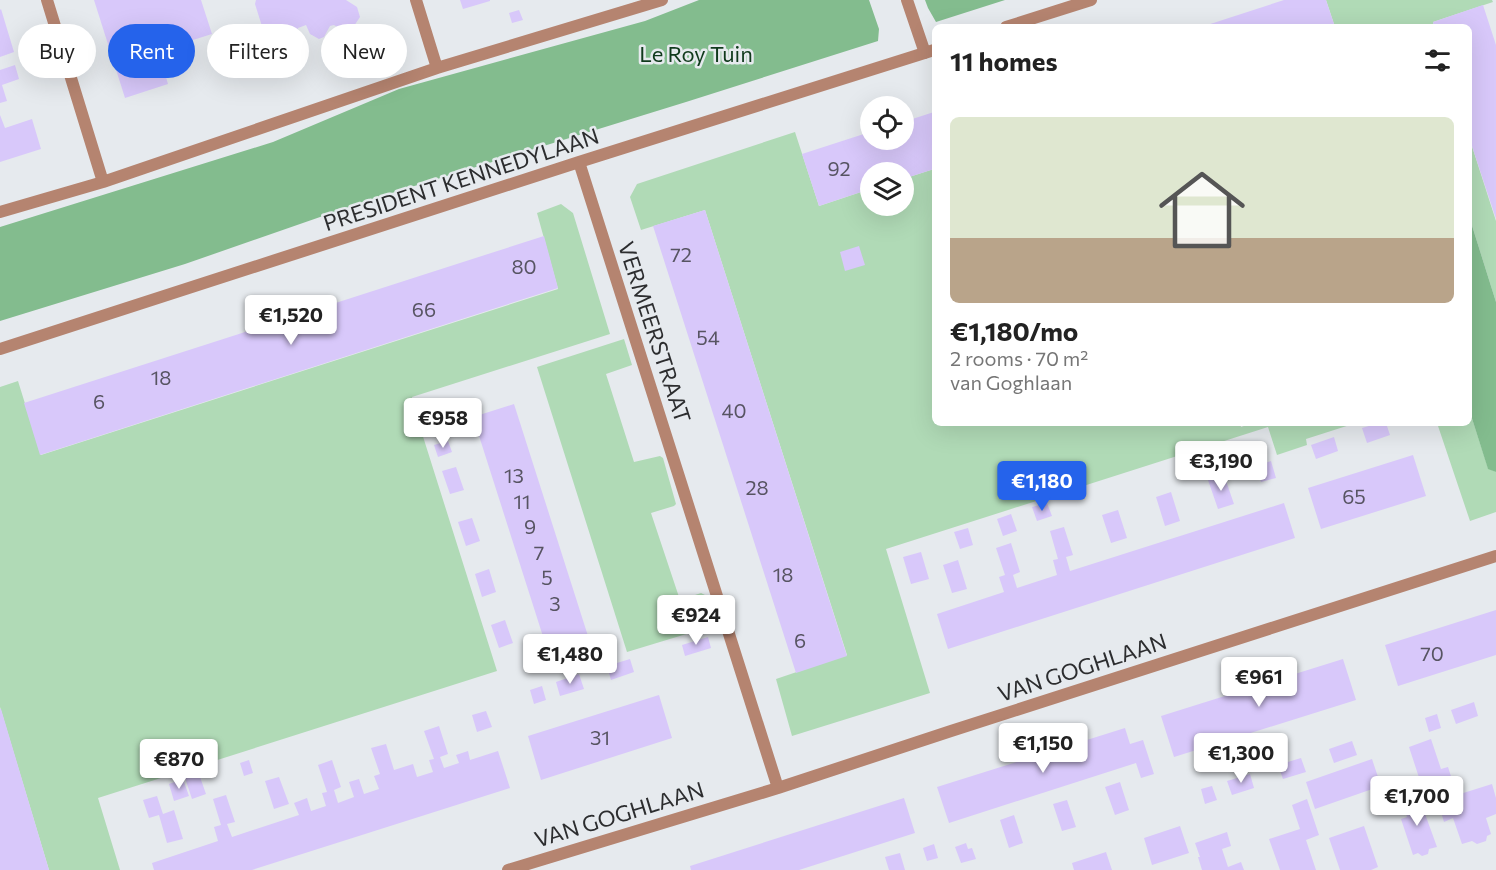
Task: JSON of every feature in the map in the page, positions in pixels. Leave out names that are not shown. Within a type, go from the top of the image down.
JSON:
[{"type":"street","points":[[47,0],[103,182]]},
{"type":"street","points":[[416,0],[437,68]]},
{"type":"street","points":[[0,212],[103,182],[437,68],[662,0]]},
{"type":"street","points":[[907,0],[930,51]]},
{"type":"street","points":[[1016,24],[1092,0]]},
{"type":"street","name":"PRESIDENT KENNEDYLAAN","points":[[0,349],[930,51]]},
{"type":"street","name":"VERMEERSTRAAT","points":[[579,162],[778,788]]},
{"type":"street","name":"VAN GOGHLAAN","points":[[508,870],[778,788],[1496,556]]},
{"type":"green space","name":"Le Roy Tuin","points":[[699,0],[869,0],[879,29],[878,41],[369,200],[185,264],[0,321],[0,227],[273,142],[399,89],[645,21]]},
{"type":"green space","points":[[925,0],[1005,0],[936,22]]},
{"type":"green space","points":[[1326,0],[1492,0],[1493,2],[1433,22],[1433,24],[1334,24]]},
{"type":"green space","points":[[795,132],[819,206],[860,192],[860,216],[914,216],[914,175],[932,170],[932,426],[1347,426],[1306,439],[1307,445],[1277,455],[1268,427],[886,549],[930,693],[792,736],[776,679],[847,655],[705,210],[641,230],[630,197],[637,184]]},
{"type":"green space","points":[[1472,146],[1496,221],[1496,302],[1472,226]]},
{"type":"green space","points":[[561,204],[573,213],[610,334],[412,397],[497,671],[98,798],[120,870],[49,870],[0,707],[0,387],[18,381],[41,455],[558,289],[537,213]]},
{"type":"green space","points":[[1472,226],[1496,302],[1496,472],[1488,469],[1472,418]]},
{"type":"green space","points":[[624,339],[632,365],[606,374],[634,462],[660,456],[663,458],[676,504],[651,513],[680,600],[701,593],[707,596],[716,625],[627,652],[537,367]]},
{"type":"green space","points":[[1472,418],[1488,468],[1496,472],[1496,512],[1470,521],[1438,426],[1472,426]]},
{"type":"building","points":[[94,0],[201,0],[209,24],[207,36],[195,39],[195,24],[108,24],[108,44]]},
{"type":"building","points":[[256,0],[346,0],[357,7],[360,17],[355,24],[321,24],[321,38],[319,39],[310,34],[309,24],[261,24],[255,4]]},
{"type":"building","points":[[460,0],[490,0],[490,1],[463,9]]},
{"type":"building","points":[[1284,0],[1326,0],[1334,24],[1210,24]]},
{"type":"building","points":[[1483,5],[1496,45],[1496,219],[1472,146],[1472,24],[1433,24],[1433,22]]},
{"type":"building","points":[[0,10],[14,52],[0,57]]},
{"type":"building","points":[[519,10],[523,20],[512,23],[509,13]]},
{"type":"building","points":[[15,65],[19,79],[2,85],[7,101],[0,103],[0,70]]},
{"type":"building","points":[[119,78],[166,78],[168,84],[125,98]]},
{"type":"building","points":[[932,113],[932,170],[914,175],[914,162],[860,162],[860,192],[819,206],[802,154],[860,135],[860,150],[914,150],[914,118]]},
{"type":"building","points":[[0,115],[5,128],[32,119],[41,149],[0,162]]},
{"type":"building","points":[[705,210],[847,656],[796,673],[653,226]]},
{"type":"building","points":[[544,236],[558,288],[40,455],[24,403]]},
{"type":"building","points":[[859,246],[865,265],[845,271],[840,252]]},
{"type":"building","points":[[514,404],[588,636],[547,649],[473,417]]},
{"type":"building","points":[[1387,426],[1390,435],[1367,443],[1362,428]]},
{"type":"building","points":[[1334,437],[1338,451],[1316,459],[1311,445]]},
{"type":"building","points":[[448,441],[452,452],[438,457],[434,445]]},
{"type":"building","points":[[1231,445],[1236,460],[1223,464],[1219,449]]},
{"type":"building","points":[[1413,455],[1426,496],[1321,529],[1308,488]]},
{"type":"building","points":[[1271,461],[1276,478],[1261,482],[1256,466]]},
{"type":"building","points":[[456,467],[464,490],[450,494],[442,471]]},
{"type":"building","points":[[1224,475],[1234,504],[1218,509],[1208,480]]},
{"type":"building","points":[[1171,492],[1180,521],[1165,526],[1156,497]]},
{"type":"building","points":[[1047,503],[1052,516],[1037,521],[1032,507]]},
{"type":"building","points":[[1284,503],[1295,538],[948,649],[937,614],[1004,592],[999,577],[1005,575],[996,548],[1011,543],[1020,572],[1013,575],[1017,588],[1057,575],[1053,560],[1058,559],[1050,531],[1064,527],[1073,555],[1066,557],[1070,571]]},
{"type":"building","points":[[1118,510],[1127,538],[1111,543],[1102,515]]},
{"type":"building","points":[[1011,514],[1017,531],[1003,536],[997,519]]},
{"type":"building","points":[[472,518],[480,541],[466,546],[458,522]]},
{"type":"building","points":[[968,528],[973,545],[960,549],[954,532]]},
{"type":"building","points":[[921,552],[929,579],[911,584],[903,557]]},
{"type":"building","points":[[958,560],[967,589],[952,593],[943,565]]},
{"type":"building","points":[[489,569],[496,592],[482,597],[475,574]]},
{"type":"building","points":[[1496,610],[1496,655],[1398,686],[1385,645]]},
{"type":"building","points":[[505,620],[513,643],[499,648],[491,625]]},
{"type":"building","points":[[708,637],[711,648],[685,656],[682,645]]},
{"type":"building","points":[[630,659],[634,672],[611,680],[607,666]]},
{"type":"building","points":[[1343,659],[1356,700],[1174,757],[1161,716]]},
{"type":"building","points":[[579,674],[584,689],[560,696],[556,682]]},
{"type":"building","points":[[542,686],[546,700],[534,704],[530,690]]},
{"type":"building","points":[[659,695],[672,738],[541,780],[528,736]]},
{"type":"building","points":[[1474,702],[1478,716],[1456,724],[1451,710]]},
{"type":"building","points":[[1,709],[49,870],[0,870]]},
{"type":"building","points":[[486,711],[492,727],[477,732],[472,715]]},
{"type":"building","points":[[1437,714],[1441,728],[1429,732],[1425,718]]},
{"type":"building","points":[[439,726],[448,754],[440,757],[444,768],[459,763],[456,755],[468,751],[470,760],[498,751],[510,788],[252,870],[154,870],[152,863],[218,841],[214,827],[221,825],[213,799],[226,795],[235,822],[227,824],[232,837],[299,815],[294,803],[307,798],[311,811],[326,806],[322,793],[327,792],[318,765],[332,760],[341,787],[334,790],[338,803],[354,797],[349,782],[359,779],[364,794],[379,789],[374,776],[380,774],[371,748],[386,744],[394,770],[413,764],[417,777],[433,772],[429,760],[434,759],[424,731]]},
{"type":"building","points":[[1125,728],[1130,744],[1143,740],[1154,774],[1141,778],[1136,763],[949,823],[937,787]]},
{"type":"building","points":[[1431,739],[1441,769],[1448,767],[1457,795],[1492,784],[1496,798],[1496,814],[1486,818],[1491,834],[1487,836],[1486,841],[1477,844],[1472,841],[1462,844],[1453,818],[1444,822],[1438,802],[1428,805],[1409,747]]},
{"type":"building","points":[[1352,741],[1357,755],[1334,763],[1329,749]]},
{"type":"building","points":[[1301,758],[1306,772],[1283,779],[1278,765]]},
{"type":"building","points":[[1372,759],[1381,786],[1315,809],[1306,782]]},
{"type":"building","points":[[249,760],[253,773],[244,776],[240,763]]},
{"type":"building","points":[[199,774],[206,794],[192,799],[185,778]]},
{"type":"building","points":[[1250,774],[1254,788],[1232,795],[1227,781]]},
{"type":"building","points":[[279,777],[289,804],[274,809],[265,781]]},
{"type":"building","points":[[183,779],[189,796],[174,801],[169,784]]},
{"type":"building","points":[[1120,782],[1129,810],[1115,815],[1105,787]]},
{"type":"building","points":[[1212,786],[1217,800],[1205,804],[1201,789]]},
{"type":"building","points":[[1415,794],[1437,847],[1429,849],[1428,854],[1422,856],[1418,853],[1413,855],[1401,819],[1407,817],[1401,799]]},
{"type":"building","points":[[157,796],[163,814],[174,810],[183,839],[167,843],[159,815],[149,818],[143,800]]},
{"type":"building","points":[[904,798],[915,833],[799,870],[691,870],[690,866]]},
{"type":"building","points":[[1307,799],[1319,835],[1306,840],[1316,870],[1280,870],[1269,839],[1300,829],[1292,805]]},
{"type":"building","points":[[1067,800],[1076,827],[1062,831],[1053,804]]},
{"type":"building","points":[[1014,815],[1023,843],[1009,848],[1000,820]]},
{"type":"building","points":[[1180,826],[1189,853],[1152,865],[1144,838]]},
{"type":"building","points":[[1364,826],[1378,867],[1371,870],[1340,870],[1329,838]]},
{"type":"building","points":[[1227,832],[1231,846],[1222,849],[1228,867],[1241,862],[1244,870],[1202,870],[1195,843]]},
{"type":"building","points":[[966,843],[968,849],[972,848],[976,859],[961,863],[955,847]]},
{"type":"building","points":[[934,844],[938,858],[927,861],[923,848]]},
{"type":"building","points":[[1106,852],[1112,870],[1074,870],[1072,863]]},
{"type":"building","points":[[900,853],[905,870],[889,870],[885,857]]}]
